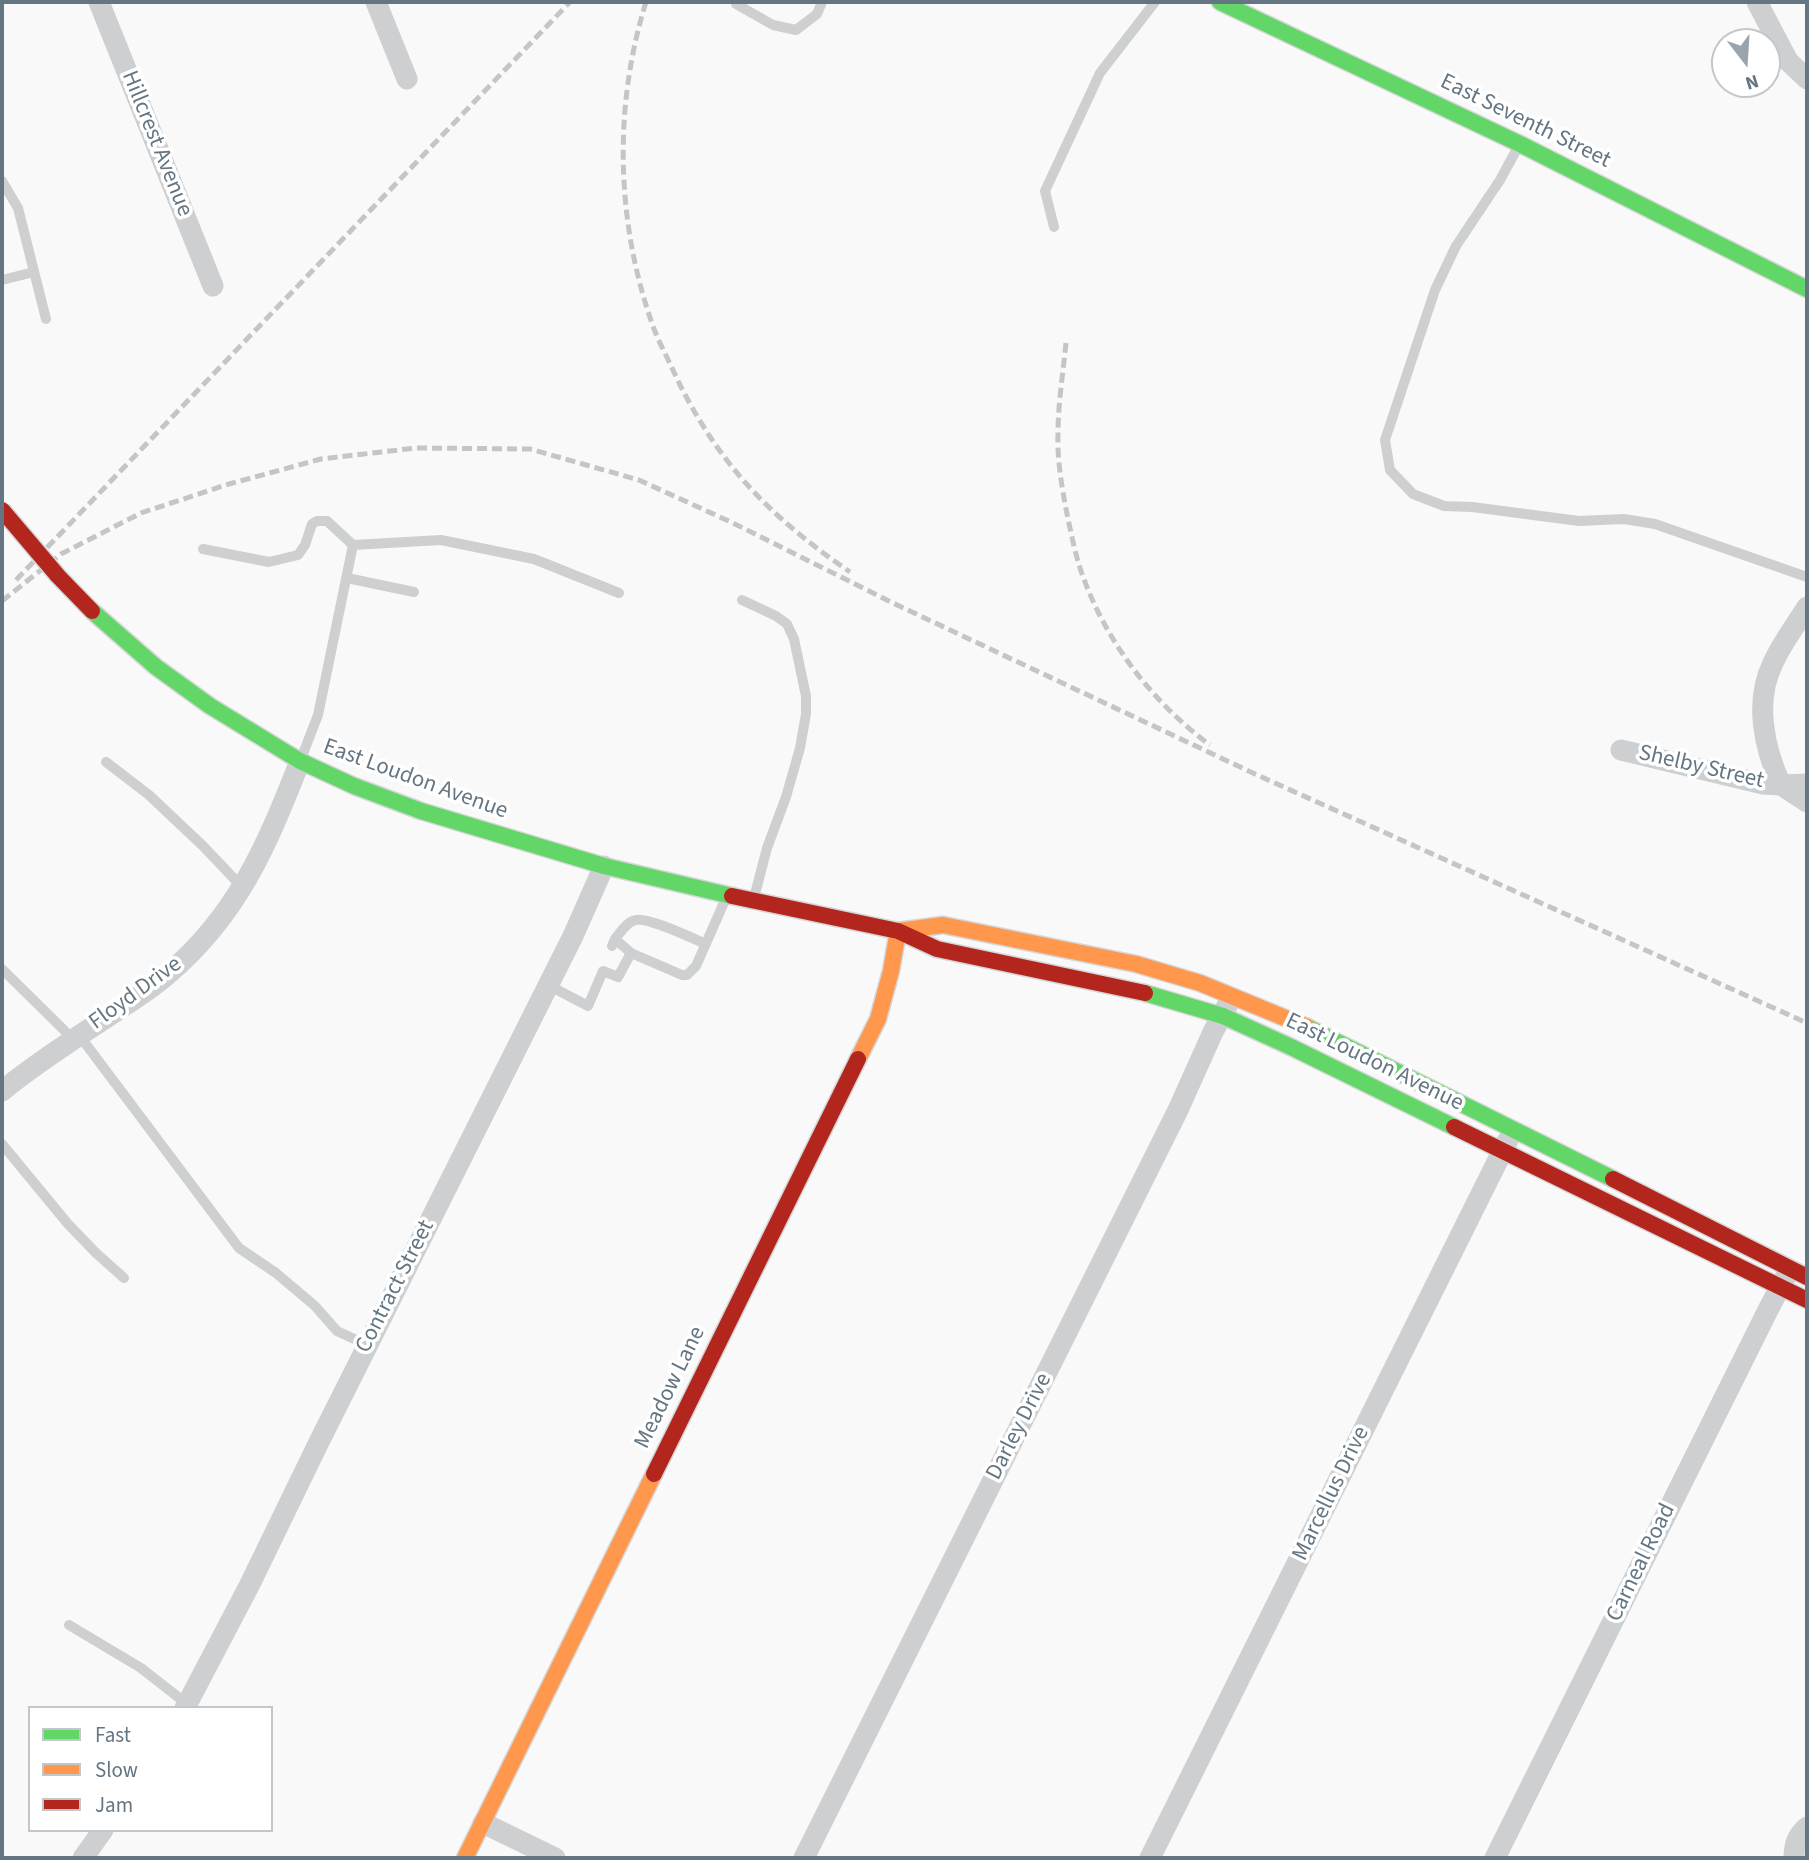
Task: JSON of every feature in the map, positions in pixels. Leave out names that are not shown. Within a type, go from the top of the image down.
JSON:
[{"type":"main road","name":"East Seventh Street","points":[[1220,2],[1520,144],[1807,289]]},
{"type":"main road","name":"East Loudon Avenue","points":[[2,510],[92,611],[156,667],[210,706],[300,761],[354,786],[421,811],[604,866],[898,931],[937,949],[1127,988],[1193,1005],[1291,1047],[1503,1151],[1793,1277]]},
{"type":"main road","name":"East Loudon Avenue","points":[[898,931],[943,925],[1136,964],[1233,996],[1303,1025],[1514,1129],[1793,1277],[1807,1300]]},
{"type":"main road","name":"Meadow Lane","points":[[465,1858],[878,1019],[898,931]]},
{"type":"street","name":"Hillcrest Avenue","points":[[99,2],[213,286]]},
{"type":"street","points":[[376,2],[407,79]]},
{"type":"street","points":[[1757,2],[1788,61],[1807,79]]},
{"type":"street","points":[[1781,785],[1765,739],[1764,689],[1771,666],[1807,607]]},
{"type":"street","name":"Shelby Street","points":[[1621,750],[1763,784],[1807,784]]},
{"type":"street","name":"Floyd Drive","points":[[2,1091],[33,1066],[166,976],[198,947],[226,913],[242,887],[274,827],[300,761]]},
{"type":"street","name":"Shelby Street","points":[[1781,785],[1807,802]]},
{"type":"street","name":"Contract Street","points":[[186,1706],[250,1584],[548,985],[604,866]]},
{"type":"street","name":"Darley Drive","points":[[804,1858],[1233,996]]},
{"type":"street","name":"Marcellus Drive","points":[[1150,1858],[1514,1129]]},
{"type":"street","name":"Carneal Road","points":[[1495,1858],[1793,1277]]},
{"type":"street","points":[[482,1823],[555,1858]]},
{"type":"street","points":[[1794,1858],[1794,1845],[1807,1826]]},
{"type":"street","points":[[83,1858],[102,1832]]},
{"type":"lane","points":[[736,2],[773,25],[796,30],[817,14],[821,2]]},
{"type":"lane","points":[[1054,227],[1045,191],[1100,73],[1155,2]]},
{"type":"lane","points":[[1520,144],[1500,180],[1456,246],[1435,290],[1385,440],[1390,470],[1413,494],[1444,506],[1579,521],[1624,519],[1655,524],[1807,578]]},
{"type":"lane","points":[[2,181],[7,199],[18,208],[46,319]]},
{"type":"lane","points":[[2,280],[34,272]]},
{"type":"lane","points":[[203,549],[269,562],[298,555],[305,545],[312,524],[327,521],[353,545],[441,540],[534,559],[619,593]]},
{"type":"lane","points":[[300,761],[318,715],[353,545]]},
{"type":"lane","points":[[347,578],[414,592]]},
{"type":"lane","points":[[742,600],[787,624],[798,657],[806,696],[806,714],[795,768],[767,848],[753,901]]},
{"type":"lane","points":[[106,762],[149,795],[242,887]]},
{"type":"lane","points":[[706,944],[657,924],[637,919],[629,922],[614,942],[631,953],[687,975],[696,966],[706,944],[727,895]]},
{"type":"lane","points":[[653,936],[657,924]]},
{"type":"lane","points":[[548,985],[588,1006],[604,967],[618,977],[631,953]]},
{"type":"lane","points":[[2,969],[76,1037],[239,1248],[276,1273],[316,1306],[337,1331],[367,1345]]},
{"type":"lane","points":[[2,1144],[68,1224],[124,1278]]},
{"type":"lane","points":[[69,1625],[141,1668],[186,1706]]},
{"type":"railway","points":[[16,580],[570,2]]},
{"type":"railway","points":[[646,2],[628,83],[623,166],[632,249],[654,329],[688,401],[729,463],[775,513],[850,572]]},
{"type":"railway","points":[[1066,343],[1058,454],[1067,514],[1081,571],[1103,622],[1133,668],[1169,710],[1210,745]]},
{"type":"railway","points":[[2,601],[61,554],[141,513],[229,484],[321,459],[416,448],[530,449],[639,480],[1255,774],[1807,1023]]},
{"type":"traffic: fast","points":[[1220,2],[1520,144],[1807,289]]},
{"type":"traffic: fast","points":[[92,611],[156,667],[210,706],[300,761],[354,786],[421,811],[604,866],[732,896]]},
{"type":"traffic: fast","points":[[1145,993],[1223,1016],[1454,1127]]},
{"type":"traffic: fast","points":[[1307,1027],[1613,1179]]},
{"type":"traffic: slow","points":[[898,931],[943,925],[1136,964],[1200,983],[1307,1027]]},
{"type":"traffic: slow","points":[[858,1059],[878,1019],[898,931]]},
{"type":"traffic: slow","points":[[465,1858],[654,1474]]},
{"type":"traffic: jam","points":[[2,510],[92,611]]},
{"type":"traffic: jam","points":[[732,896],[898,931],[937,949],[1145,993]]},
{"type":"traffic: jam","points":[[654,1474],[858,1059]]},
{"type":"traffic: jam","points":[[1454,1127],[1807,1300]]},
{"type":"traffic: jam","points":[[1613,1179],[1807,1277]]}]
